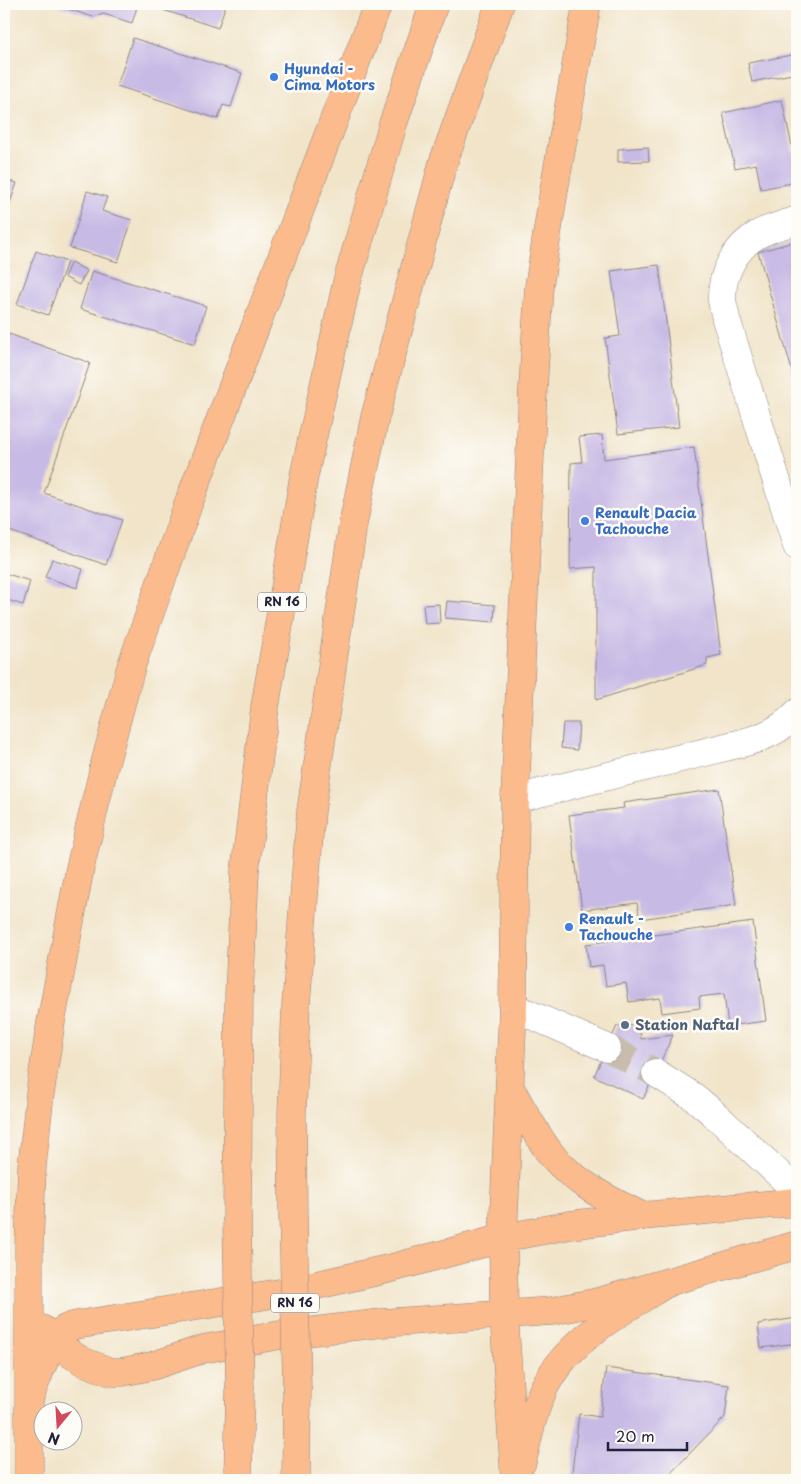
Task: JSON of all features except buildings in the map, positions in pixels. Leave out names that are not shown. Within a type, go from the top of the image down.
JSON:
[{"type":"main road","points":[[30,1480],[29,1246],[32,1166],[40,1093],[51,1022],[80,868],[104,767],[131,667],[189,502],[378,4]]},
{"type":"main road","name":"RN 16","points":[[238,1480],[240,1389],[237,1218],[238,994],[245,871],[264,707],[304,476],[347,282],[393,124],[434,4]]},
{"type":"main road","name":"RN 16","points":[[296,1480],[292,1114],[296,1005],[311,811],[353,524],[374,418],[442,163],[500,4]]},
{"type":"main road","points":[[516,1480],[504,1314],[503,1238],[513,1007],[515,799],[533,388],[539,286],[556,174],[587,4]]},
{"type":"main road","points":[[510,1088],[551,1154],[566,1170],[601,1196],[642,1216]]},
{"type":"main road","points":[[30,1396],[43,1364],[63,1330],[84,1323],[214,1304],[319,1285],[392,1268],[503,1238],[570,1226],[642,1216],[797,1202]]},
{"type":"main road","points":[[29,1318],[71,1354],[84,1362],[111,1372],[122,1372],[152,1366],[203,1349],[280,1335],[382,1323],[560,1310],[598,1302],[797,1245]]},
{"type":"main road","points":[[516,1480],[534,1413],[544,1388],[560,1363],[570,1352],[615,1316],[667,1283]]},
{"type":"street","points":[[797,220],[757,235],[742,247],[730,262],[724,281],[722,300],[729,329],[797,546]]},
{"type":"street","points":[[515,799],[746,742],[768,735],[788,722],[797,713]]},
{"type":"street","points":[[513,1007],[607,1048]]},
{"type":"street","points":[[656,1073],[712,1112],[797,1191]]},
{"type":"tunnel","points":[[607,1048],[656,1073]]},
{"type":"place","name":"Hyundai - Cima Motors","points":[[274,77]]},
{"type":"place","name":"Renault Dacia Tachouche","points":[[585,521]]},
{"type":"place","name":"Renault - Tachouche","points":[[569,927]]},
{"type":"place","name":"Station Naftal","points":[[625,1025]]}]
